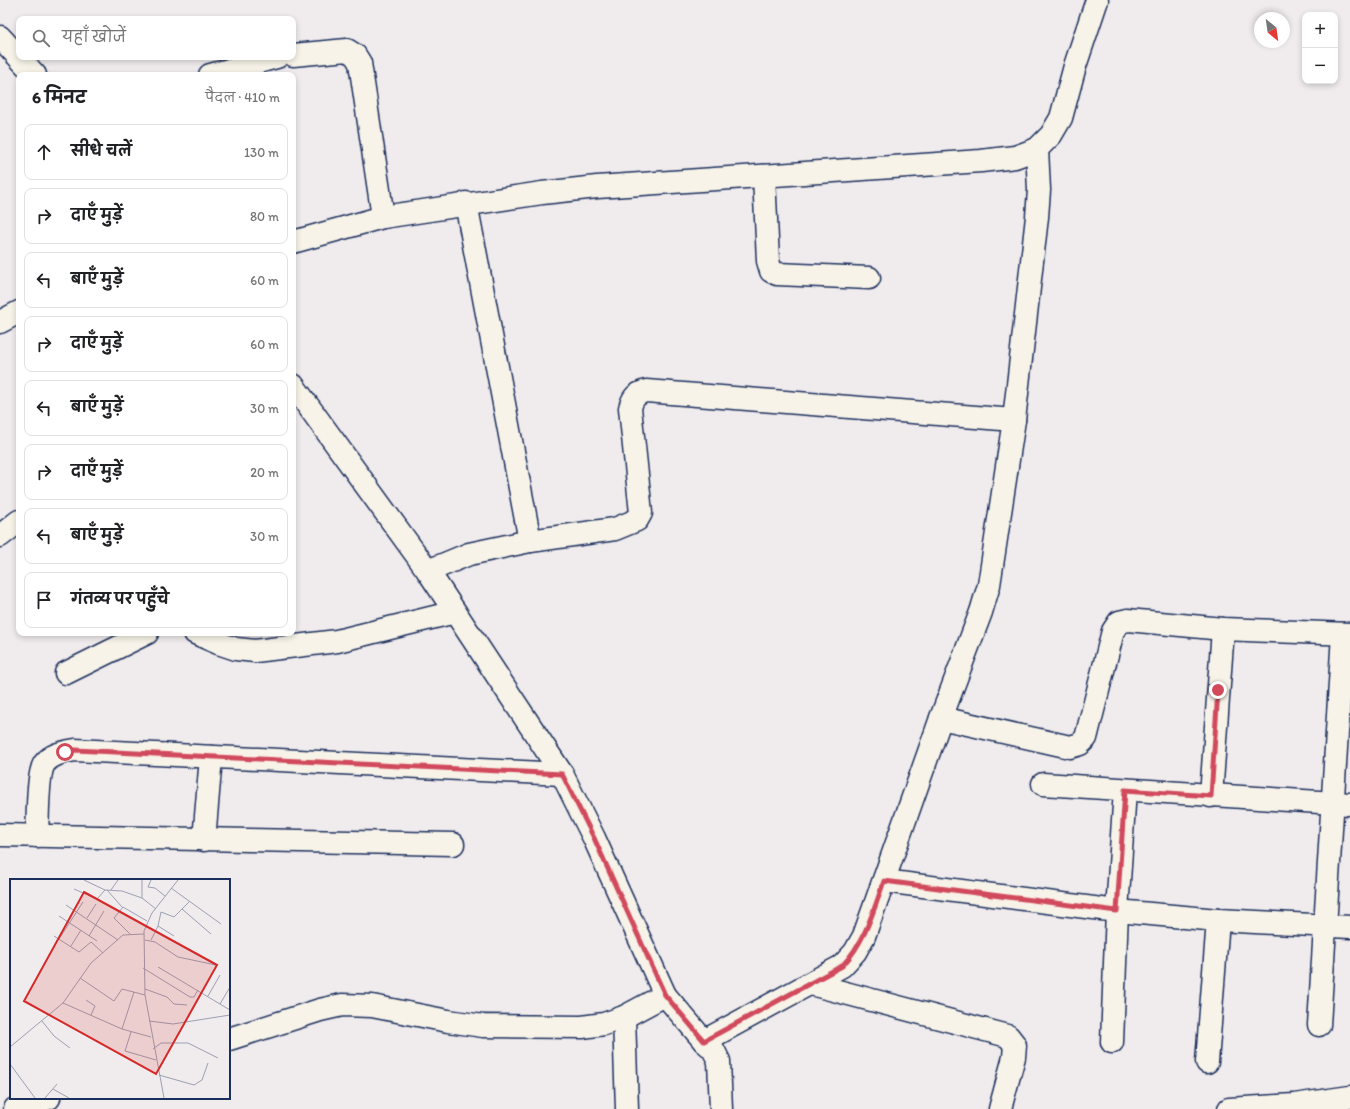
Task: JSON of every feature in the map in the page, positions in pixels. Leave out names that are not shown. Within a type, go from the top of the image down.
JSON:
[{"type":"street","points":[[296,241],[382,217],[466,203],[598,187],[981,161],[1015,157],[1037,149],[1051,135],[1061,118],[1075,66],[1097,0]]},
{"type":"street","points":[[0,37],[16,54]]},
{"type":"street","points":[[296,55],[347,50],[355,55],[360,63],[382,217]]},
{"type":"street","points":[[21,60],[32,72]]},
{"type":"street","points":[[221,72],[266,60]]},
{"type":"street","points":[[704,1041],[842,966],[855,952],[864,936],[941,718],[981,612],[989,585],[1014,420],[1037,217],[1039,190],[1037,149]]},
{"type":"street","points":[[764,176],[768,261],[771,271],[777,274],[869,278]]},
{"type":"street","points":[[466,203],[530,541]]},
{"type":"street","points":[[0,322],[16,314]]},
{"type":"street","points":[[296,389],[428,571],[562,774],[594,838],[665,995],[704,1041],[713,1049],[719,1061],[722,1109]]},
{"type":"street","points":[[428,571],[470,554],[530,541],[614,529],[637,520],[642,513],[630,408],[634,397],[639,393],[646,391],[1014,420]]},
{"type":"street","points":[[0,536],[16,523]]},
{"type":"street","points":[[202,636],[236,649],[255,651],[337,641],[455,612]]},
{"type":"street","points":[[941,718],[1070,747],[1080,744],[1086,738],[1112,631],[1119,622],[1128,620],[1223,629],[1346,634],[1342,803],[1325,926],[1319,1025]]},
{"type":"street","points":[[1211,796],[1223,629]]},
{"type":"street","points":[[66,673],[141,636]]},
{"type":"street","points":[[37,836],[41,777],[44,764],[56,754],[75,750],[562,774]]},
{"type":"street","points":[[204,840],[210,756]]},
{"type":"street","points":[[1043,784],[1211,796],[1342,803]]},
{"type":"street","points":[[1112,1042],[1117,911],[1125,790]]},
{"type":"street","points":[[0,835],[453,844]]},
{"type":"street","points":[[884,881],[1117,911],[1218,920],[1350,927]]},
{"type":"street","points":[[1207,1062],[1218,920]]},
{"type":"street","points":[[811,984],[1008,1036],[1015,1045],[1014,1057],[1000,1109]]},
{"type":"street","points":[[230,1039],[342,1005],[372,1006],[448,1021],[483,1026],[582,1027],[604,1024],[624,1017],[665,995]]},
{"type":"street","points":[[624,1017],[628,1109]]},
{"type":"street","points":[[1229,1109],[1294,1106],[1350,1097]]},
{"type":"street","points":[[15,1109],[46,1099]]},
{"type":"route","points":[[65,752],[75,750],[562,774],[594,838],[665,995],[704,1041],[842,966],[855,952],[864,936],[884,881],[1117,911],[1125,790],[1211,796],[1218,690]]}]
